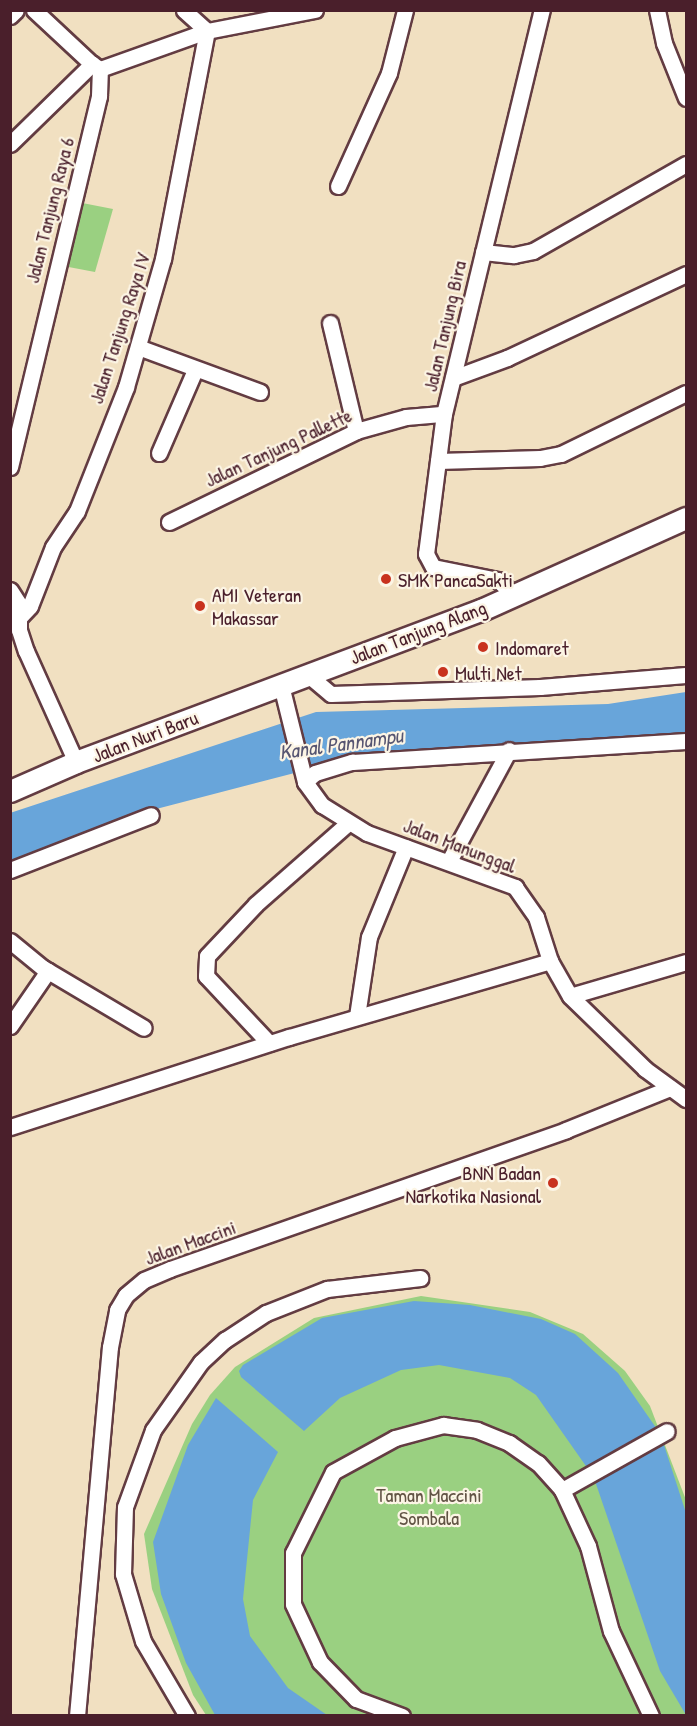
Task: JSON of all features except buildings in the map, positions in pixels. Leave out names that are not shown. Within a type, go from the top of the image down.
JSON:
[{"type":"street","points":[[10,16],[16,10]]},
{"type":"street","points":[[34,10],[96,66]]},
{"type":"street","points":[[184,10],[207,32]]},
{"type":"street","points":[[338,186],[389,73],[405,10]]},
{"type":"street","name":"Jalan Tanjung Bira","points":[[514,595],[498,580],[434,567],[426,554],[444,414],[543,10]]},
{"type":"street","points":[[657,10],[664,43],[687,98]]},
{"type":"street","points":[[10,144],[96,66],[207,32],[308,12]]},
{"type":"street","name":"Jalan Tanjung Raya IV","points":[[19,618],[30,606],[53,547],[77,511],[138,347],[180,186],[207,32]]},
{"type":"street","name":"Jalan Tanjung Raya 6","points":[[12,457],[99,96],[96,66]]},
{"type":"street","points":[[483,252],[514,255],[533,250],[687,164]]},
{"type":"street","points":[[453,378],[507,358],[687,274]]},
{"type":"street","points":[[330,323],[356,431]]},
{"type":"street","points":[[138,347],[195,370],[260,392]]},
{"type":"street","points":[[159,453],[195,370]]},
{"type":"street","points":[[438,461],[540,458],[561,454],[687,393]]},
{"type":"street","name":"Jalan Tanjung Pallette","points":[[169,522],[356,431],[406,417],[444,414]]},
{"type":"street","name":"Jalan Tanjung Alang","points":[[281,685],[564,576],[687,518]]},
{"type":"street","points":[[10,590],[19,604],[19,618],[26,651],[76,762]]},
{"type":"street","points":[[307,674],[331,693],[540,687],[687,675]]},
{"type":"street","name":"Jalan Nuri Baru","points":[[10,791],[76,762],[281,685]]},
{"type":"street","name":"Jalan Manunggal","points":[[281,685],[304,778],[322,805],[347,824],[515,887],[536,917],[550,961],[570,996],[627,1052],[670,1088],[687,1099]]},
{"type":"street","points":[[304,778],[352,762],[509,750],[687,741]]},
{"type":"street","points":[[449,861],[509,750]]},
{"type":"street","points":[[10,870],[151,815]]},
{"type":"street","points":[[269,1043],[206,976],[207,956],[256,904],[347,824]]},
{"type":"street","points":[[357,1016],[369,937],[406,847]]},
{"type":"street","points":[[10,941],[48,971],[144,1028]]},
{"type":"street","points":[[10,1128],[269,1043],[550,961]]},
{"type":"street","points":[[570,996],[687,962]]},
{"type":"street","points":[[10,1026],[48,971]]},
{"type":"street","name":"Jalan Maccini","points":[[76,1716],[110,1347],[117,1310],[126,1295],[144,1280],[170,1269],[566,1130],[670,1088]]},
{"type":"street","points":[[188,1716],[143,1641],[123,1574],[125,1507],[153,1430],[201,1362],[225,1340],[266,1313],[327,1289],[420,1278]]},
{"type":"street","points":[[402,1716],[363,1709],[320,1662],[293,1604],[293,1553],[333,1472],[395,1438],[443,1425],[477,1430],[509,1443],[538,1463],[562,1490],[588,1546],[611,1630],[651,1716]]},
{"type":"street","points":[[562,1490],[664,1434]]},
{"type":"green space","points":[[72,201],[113,209],[95,272],[58,265]]},
{"type":"green space","name":"Taman Maccini Sombala","points":[[421,1296],[530,1312],[583,1334],[625,1371],[650,1406],[686,1500],[686,1715],[206,1715],[193,1695],[152,1589],[144,1534],[192,1424],[210,1395],[235,1367],[314,1318]]},
{"type":"water","name":"Kanal Pannampu","points":[[686,692],[686,736],[364,755],[137,814],[11,865],[10,813],[316,712],[608,704]]},
{"type":"water","points":[[414,1301],[470,1305],[541,1319],[575,1334],[618,1373],[659,1432],[588,1469],[536,1395],[510,1378],[439,1365],[401,1370],[340,1398],[304,1431],[241,1377],[239,1371],[243,1365],[322,1318]]},
{"type":"water","points":[[216,1398],[278,1452],[253,1500],[243,1599],[250,1636],[288,1688],[327,1715],[215,1715],[186,1663],[161,1594],[153,1542],[188,1445]]},
{"type":"water","points":[[664,1445],[686,1513],[686,1715],[660,1671],[595,1481]]},
{"type":"place","name":"SMK PancaSakti","points":[[386,579]]},
{"type":"place","name":"AMI Veteran Makassar","points":[[200,606]]},
{"type":"place","name":"Indomaret","points":[[483,647]]},
{"type":"place","name":"Multi Net","points":[[443,672]]},
{"type":"place","name":"BNN Badan Narkotika Nasional","points":[[553,1183]]}]
